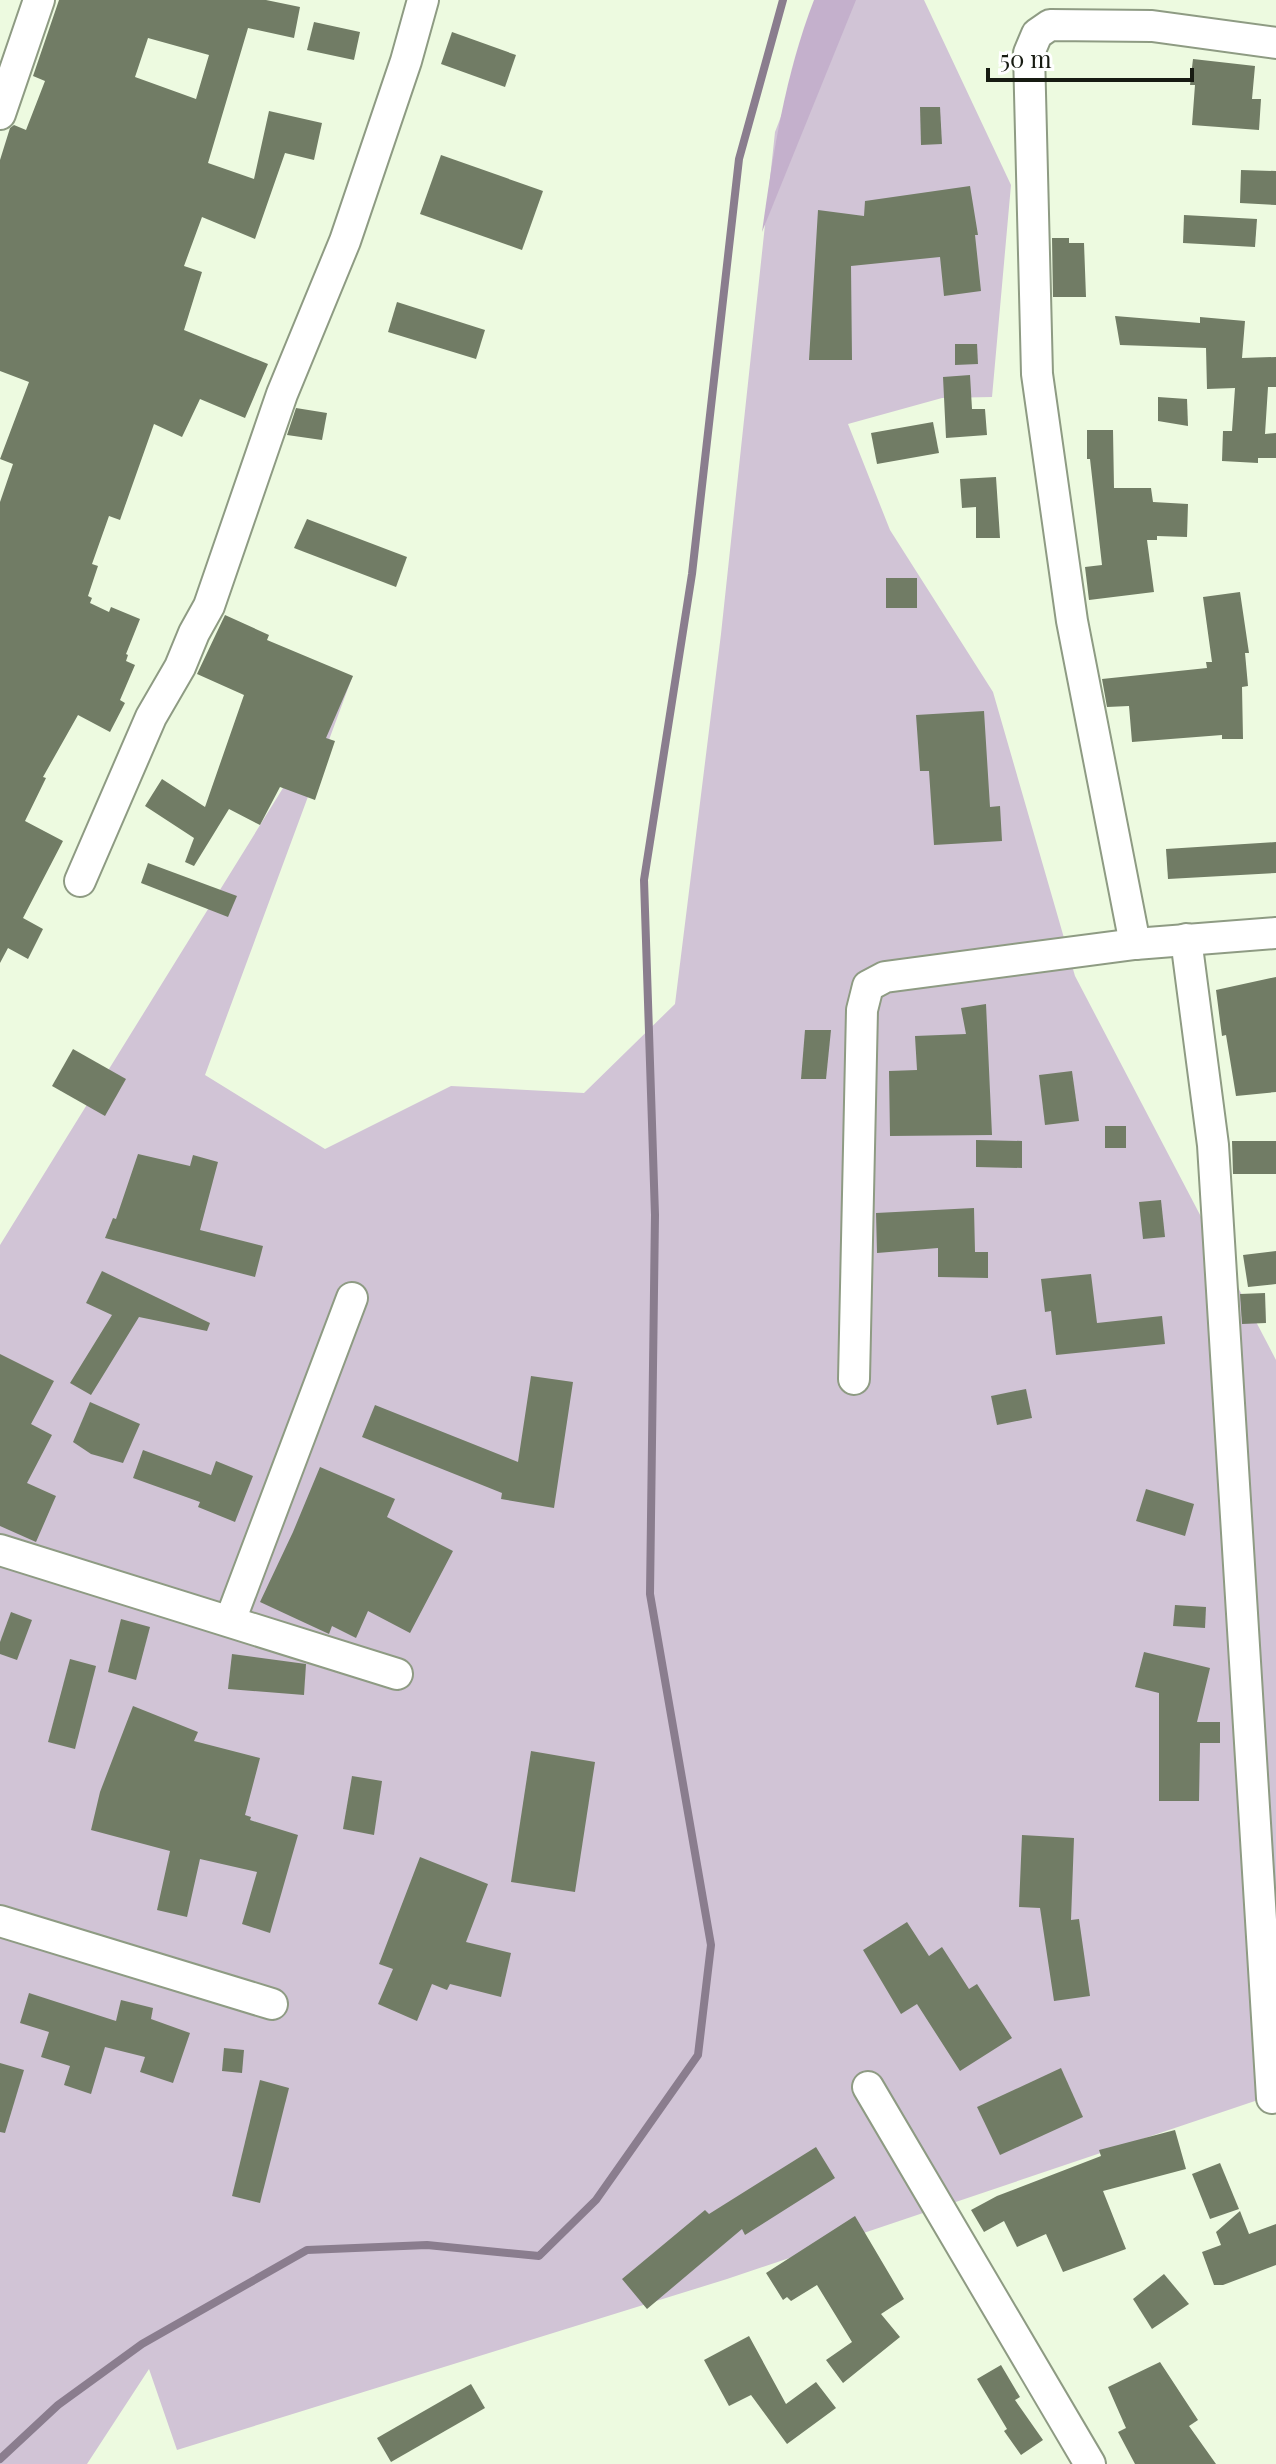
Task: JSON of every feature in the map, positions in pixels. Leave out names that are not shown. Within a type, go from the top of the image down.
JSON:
[{"type":"street","points":[[0,114],[6,77],[39,0]]},
{"type":"street","points":[[80,881],[151,717],[180,667],[209,606],[282,394],[345,241],[406,61],[423,0]]},
{"type":"street","points":[[1135,944],[1072,621],[1037,374],[1029,53],[1037,34],[1050,25],[1152,26],[1276,43]]},
{"type":"street","points":[[854,1379],[862,1010],[868,986],[885,977],[1135,944],[1276,933]]},
{"type":"street","points":[[1186,939],[1213,1145],[1272,2098]]},
{"type":"street","points":[[230,1621],[352,1298]]},
{"type":"street","points":[[0,1550],[397,1674]]},
{"type":"street","points":[[0,1921],[272,2004]]},
{"type":"street","points":[[868,2087],[1090,2464]]},
{"type":"shaded area","points":[[814,0],[856,0],[762,232],[788,86]]},
{"type":"shaded area","points":[[826,0],[924,0],[1011,185],[992,397],[942,398],[848,424],[890,530],[993,692],[1075,976],[1276,1360],[1276,2094],[727,2279],[177,2450],[149,2369],[87,2464],[0,2464],[0,1245],[353,675],[205,1075],[325,1149],[451,1086],[584,1093],[675,1004],[721,634],[775,132]]},
{"type":"building","points":[[59,0],[266,0],[300,7],[294,38],[248,28],[208,163],[254,179],[269,111],[322,123],[314,160],[285,153],[255,239],[202,217],[184,266],[202,272],[184,330],[268,364],[245,418],[200,399],[182,437],[154,424],[120,520],[109,516],[92,564],[98,566],[88,596],[92,598],[90,603],[109,612],[111,607],[140,619],[126,654],[126,661],[135,665],[120,700],[125,703],[110,732],[78,715],[43,777],[46,778],[25,821],[63,841],[23,918],[43,929],[28,959],[8,948],[0,963],[0,502],[13,464],[0,459],[29,382],[0,371],[0,160],[10,128],[14,125],[26,130],[45,81],[33,76]],"holes":[[[148,38],[209,55],[196,99],[135,77]]]},
{"type":"building","points":[[314,22],[360,32],[354,60],[307,50]]},
{"type":"building","points":[[452,32],[516,55],[505,87],[441,64]]},
{"type":"building","points":[[1193,59],[1255,66],[1252,99],[1261,99],[1259,130],[1192,125],[1195,85],[1190,85]]},
{"type":"building","points":[[920,107],[940,107],[942,144],[921,145]]},
{"type":"building","points":[[441,155],[543,191],[522,250],[420,214]]},
{"type":"building","points":[[1241,170],[1276,171],[1276,205],[1240,203]]},
{"type":"building","points":[[970,186],[978,235],[975,235],[981,291],[944,296],[940,257],[851,266],[852,360],[809,360],[818,210],[864,216],[865,201]]},
{"type":"building","points":[[1184,215],[1257,219],[1255,247],[1183,243]]},
{"type":"building","points":[[1052,238],[1069,238],[1069,243],[1084,243],[1086,297],[1053,297]]},
{"type":"building","points":[[397,302],[485,330],[476,359],[388,332]]},
{"type":"building","points":[[1115,316],[1200,323],[1200,317],[1245,321],[1242,358],[1276,357],[1276,387],[1268,387],[1265,434],[1276,433],[1276,458],[1258,458],[1258,463],[1222,461],[1223,431],[1232,431],[1235,388],[1207,389],[1206,348],[1120,345]]},
{"type":"building","points":[[955,344],[977,344],[978,364],[955,365]]},
{"type":"building","points":[[970,375],[972,409],[985,409],[987,435],[946,438],[943,377]]},
{"type":"building","points":[[1158,397],[1187,399],[1188,426],[1158,421]]},
{"type":"building","points":[[296,408],[327,413],[322,440],[287,435]]},
{"type":"building","points":[[933,422],[939,453],[877,464],[871,433]]},
{"type":"building","points":[[1087,430],[1113,430],[1114,488],[1151,488],[1153,502],[1188,504],[1187,537],[1157,536],[1157,540],[1147,540],[1154,592],[1089,600],[1085,567],[1102,565],[1090,459],[1087,459]]},
{"type":"building","points":[[996,477],[1000,538],[976,538],[976,507],[962,508],[960,479]]},
{"type":"building","points":[[307,519],[407,557],[396,587],[294,548]]},
{"type":"building","points":[[886,578],[917,578],[917,608],[886,608]]},
{"type":"building","points":[[1240,592],[1249,653],[1245,653],[1248,686],[1242,687],[1243,739],[1222,739],[1222,735],[1132,742],[1129,706],[1107,707],[1102,679],[1207,668],[1206,662],[1212,662],[1203,597]]},
{"type":"building","points":[[225,615],[269,635],[267,640],[353,676],[326,738],[335,741],[315,800],[280,787],[260,825],[229,809],[194,866],[185,862],[194,838],[145,806],[162,779],[205,807],[244,695],[197,674]]},
{"type":"building","points":[[984,711],[990,807],[1000,806],[1002,841],[934,845],[929,771],[920,771],[916,715]]},
{"type":"building","points":[[1276,842],[1276,873],[1168,879],[1166,849]]},
{"type":"building","points":[[148,863],[237,896],[228,917],[141,883]]},
{"type":"building","points":[[1276,977],[1276,1092],[1236,1096],[1226,1035],[1222,1036],[1216,990]]},
{"type":"building","points":[[986,1004],[992,1135],[890,1136],[889,1071],[917,1070],[915,1036],[966,1034],[961,1008]]},
{"type":"building","points":[[805,1030],[831,1030],[826,1079],[801,1079]]},
{"type":"building","points":[[73,1049],[126,1079],[105,1116],[52,1086]]},
{"type":"building","points":[[1072,1071],[1079,1121],[1045,1125],[1039,1075]]},
{"type":"building","points":[[1105,1126],[1126,1126],[1126,1148],[1105,1148]]},
{"type":"building","points":[[976,1140],[1022,1141],[1022,1168],[976,1167]]},
{"type":"building","points":[[1232,1141],[1276,1141],[1276,1174],[1233,1174]]},
{"type":"building","points":[[138,1154],[190,1166],[193,1155],[218,1162],[200,1230],[263,1246],[255,1277],[105,1238],[113,1218],[116,1219]]},
{"type":"building","points":[[1161,1200],[1165,1237],[1143,1239],[1139,1202]]},
{"type":"building","points":[[974,1208],[975,1252],[988,1252],[988,1278],[938,1277],[938,1248],[877,1253],[876,1213]]},
{"type":"building","points":[[1276,1251],[1276,1284],[1248,1287],[1243,1255]]},
{"type":"building","points":[[102,1271],[210,1323],[207,1331],[139,1317],[91,1395],[70,1383],[112,1315],[86,1303]]},
{"type":"building","points":[[1091,1274],[1097,1323],[1162,1316],[1165,1344],[1056,1355],[1051,1311],[1045,1312],[1041,1279]]},
{"type":"building","points":[[1265,1293],[1266,1323],[1242,1324],[1240,1294]]},
{"type":"building","points":[[0,1354],[54,1381],[31,1424],[52,1435],[27,1483],[56,1496],[36,1542],[0,1526]]},
{"type":"building","points":[[531,1376],[573,1382],[554,1508],[501,1499],[502,1493],[362,1437],[375,1405],[518,1462]]},
{"type":"building","points":[[1026,1389],[1032,1418],[997,1425],[991,1396]]},
{"type":"building","points":[[90,1402],[140,1424],[123,1463],[91,1454],[73,1442]]},
{"type":"building","points":[[143,1450],[211,1475],[216,1461],[253,1476],[235,1522],[198,1507],[200,1502],[133,1478]]},
{"type":"building","points":[[320,1467],[395,1499],[387,1517],[453,1551],[410,1633],[368,1611],[356,1638],[332,1626],[329,1634],[260,1602]]},
{"type":"building","points":[[1146,1489],[1194,1504],[1185,1536],[1136,1521]]},
{"type":"building","points":[[1175,1605],[1206,1607],[1205,1628],[1173,1626]]},
{"type":"building","points":[[11,1612],[32,1620],[17,1660],[0,1654],[0,1642]]},
{"type":"building","points":[[121,1619],[150,1627],[136,1680],[108,1672]]},
{"type":"building","points":[[1144,1652],[1210,1668],[1197,1722],[1220,1722],[1220,1743],[1200,1743],[1199,1801],[1159,1801],[1159,1693],[1135,1687]]},
{"type":"building","points":[[232,1654],[306,1664],[304,1695],[228,1689]]},
{"type":"building","points":[[70,1659],[96,1666],[75,1749],[48,1742]]},
{"type":"building","points":[[133,1706],[198,1732],[194,1741],[260,1758],[245,1815],[251,1817],[250,1820],[298,1835],[270,1933],[242,1924],[257,1872],[200,1859],[187,1917],[157,1910],[170,1851],[91,1830],[100,1792]]},
{"type":"building","points":[[531,1751],[595,1762],[575,1892],[511,1882]]},
{"type":"building","points":[[352,1776],[382,1781],[374,1835],[343,1829]]},
{"type":"building","points":[[1022,1835],[1074,1838],[1071,1920],[1079,1919],[1090,1996],[1054,2001],[1040,1908],[1019,1907]]},
{"type":"building","points":[[420,1857],[488,1884],[466,1942],[511,1953],[501,1997],[450,1984],[447,1990],[432,1984],[417,2021],[378,2004],[393,1969],[379,1964]]},
{"type":"building","points":[[907,1922],[929,1956],[942,1947],[969,1989],[977,1984],[1012,2038],[960,2071],[917,2004],[901,2014],[863,1950]]},
{"type":"building","points":[[29,1993],[116,2021],[121,2000],[153,2008],[151,2019],[190,2033],[173,2083],[140,2072],[145,2057],[105,2047],[91,2094],[64,2085],[70,2066],[41,2057],[49,2032],[20,2023]]},
{"type":"building","points":[[224,2048],[244,2050],[242,2073],[222,2071]]},
{"type":"building","points":[[0,2063],[24,2070],[5,2133],[0,2132]]},
{"type":"building","points":[[1061,2068],[1083,2117],[1000,2155],[977,2107]]},
{"type":"building","points":[[260,2080],[289,2088],[260,2203],[232,2196]]},
{"type":"building","points":[[1175,2130],[1186,2169],[1103,2191],[1126,2249],[1063,2272],[1046,2234],[1017,2247],[1004,2221],[984,2232],[971,2210],[997,2196],[1101,2156],[1099,2150]]},
{"type":"building","points":[[816,2147],[835,2178],[745,2235],[742,2229],[647,2309],[622,2279],[705,2210],[709,2214]]},
{"type":"building","points":[[1220,2163],[1239,2209],[1210,2219],[1192,2174]]},
{"type":"building","points":[[1240,2211],[1249,2234],[1276,2224],[1276,2265],[1223,2285],[1214,2285],[1202,2252],[1221,2245],[1216,2232]]},
{"type":"building","points":[[855,2216],[904,2299],[881,2314],[900,2337],[843,2383],[826,2360],[852,2342],[817,2285],[791,2301],[787,2297],[783,2300],[766,2273]]},
{"type":"building","points":[[1164,2274],[1189,2304],[1152,2329],[1133,2299]]},
{"type":"building","points":[[749,2336],[786,2404],[816,2382],[836,2408],[787,2444],[751,2395],[729,2406],[704,2360]]},
{"type":"building","points":[[1160,2362],[1198,2420],[1189,2426],[1216,2464],[1135,2464],[1118,2432],[1126,2428],[1108,2387]]},
{"type":"building","points":[[1001,2365],[1020,2397],[1015,2400],[1043,2440],[1021,2455],[1004,2431],[1007,2429],[977,2379]]},
{"type":"building","points":[[471,2384],[485,2408],[391,2462],[377,2438]]},
{"type":"waterway","points":[[0,2459],[58,2405],[142,2344],[307,2250],[427,2245],[539,2256],[596,2200],[698,2055],[711,1945],[650,1594],[655,1215],[644,880],[692,574],[739,159],[783,0]]}]
